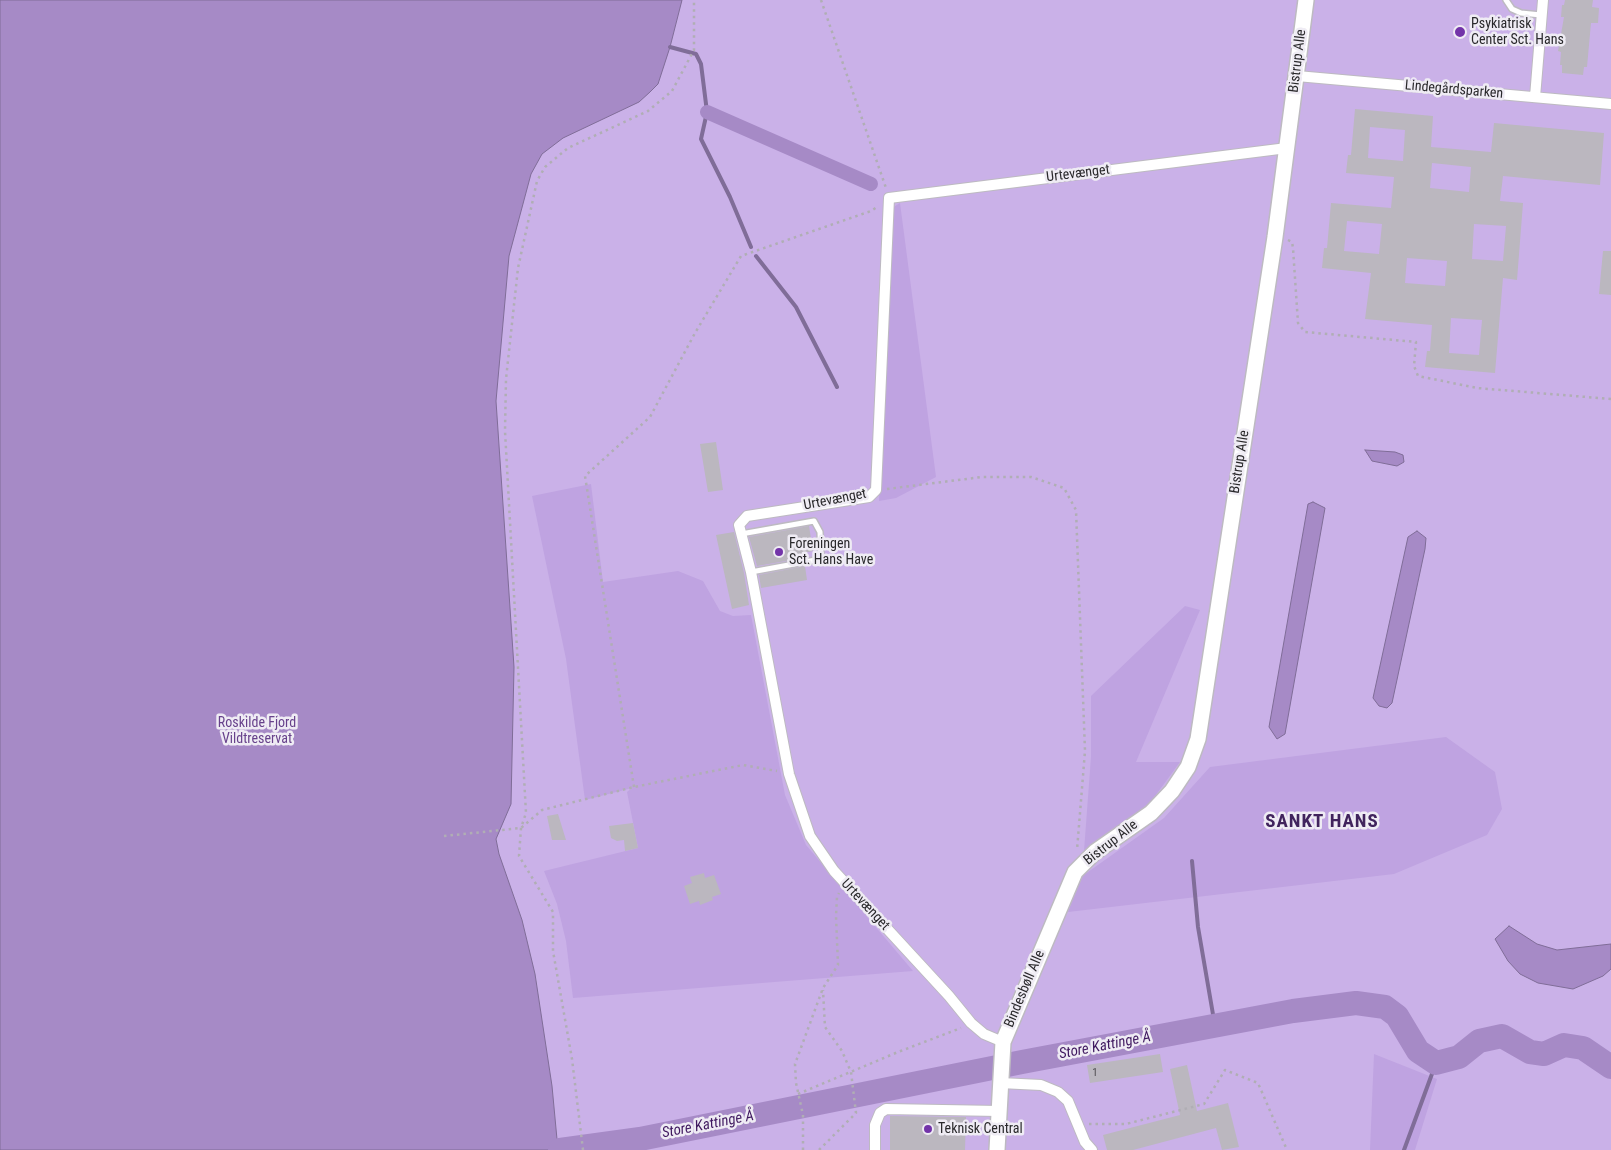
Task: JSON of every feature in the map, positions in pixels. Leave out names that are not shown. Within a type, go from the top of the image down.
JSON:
[{"type":"street","name":"Bistrup Alle","points":[[1075,872],[1095,852],[1151,813],[1172,791],[1188,767],[1198,739],[1275,237],[1306,0]]},
{"type":"street","points":[[1535,97],[1543,0]]},
{"type":"street","name":"Lindegårdsparken","points":[[1297,76],[1611,104]]},
{"type":"street","name":"Urtevænget","points":[[1002,1042],[984,1034],[971,1024],[949,996],[834,872],[810,836],[789,774],[751,572],[739,525],[747,516],[869,497],[876,490],[889,198],[1287,148]]},
{"type":"street","name":"Bindesbøll Alle","points":[[997,1150],[1002,1042],[1075,872]]},
{"type":"street","points":[[1000,1083],[1041,1085],[1058,1092],[1068,1101],[1085,1142],[1092,1150]]},
{"type":"street","points":[[874,1150],[875,1125],[880,1114],[886,1109],[999,1111]]},
{"type":"lane","points":[[1506,0],[1512,9],[1521,13],[1541,15]]},
{"type":"lane","points":[[740,534],[814,521],[820,532],[821,559],[751,572]]},
{"type":"path","points":[[583,1150],[572,1059],[553,952],[553,912],[519,856],[521,828],[526,813],[526,803],[505,431],[506,379],[518,268],[537,181],[545,167],[568,148],[648,110],[672,91],[694,50],[694,0]]},
{"type":"path","points":[[634,788],[585,476],[650,417],[695,333],[741,256],[871,212],[889,198],[820,0]]},
{"type":"path","points":[[1275,237],[1292,242],[1298,323],[1305,332],[1416,342],[1414,366],[1418,376],[1477,388],[1611,399]]},
{"type":"path","points":[[876,490],[982,477],[1031,477],[1064,488],[1076,510],[1084,752],[1075,872]]},
{"type":"path","points":[[444,836],[521,828],[542,810],[743,765],[789,774]]},
{"type":"path","points":[[803,1150],[803,1115],[794,1064],[823,988],[838,965],[836,916],[837,897],[840,892]]},
{"type":"path","points":[[819,1150],[856,1113],[850,1072],[842,1050],[824,1027],[823,988]]},
{"type":"path","points":[[798,1094],[971,1024]]},
{"type":"path","points":[[1074,1113],[1086,1124],[1126,1124],[1204,1104],[1225,1070],[1258,1083],[1287,1150]]},
{"type":"green space","points":[[0,0],[1611,0],[1611,1150],[0,1150]]},
{"type":"shaded area","name":"Roskilde Fjord Vildtreservat","points":[[0,0],[682,0],[658,84],[639,102],[563,138],[542,154],[531,174],[509,256],[496,401],[514,667],[511,804],[496,839],[499,854],[522,920],[535,974],[552,1086],[558,1150],[0,1150]]},
{"type":"shaded area","points":[[900,203],[936,477],[896,498],[879,501],[892,208]]},
{"type":"shaded area","points":[[1365,450],[1395,452],[1403,455],[1404,462],[1397,466],[1372,461]]},
{"type":"shaded area","points":[[591,484],[603,582],[678,571],[703,581],[720,611],[733,616],[751,615],[785,795],[806,845],[913,971],[573,998],[566,941],[557,904],[544,871],[638,848],[627,792],[632,788],[585,800],[566,659],[532,496]]},
{"type":"shaded area","points":[[1313,502],[1325,508],[1285,734],[1277,739],[1269,727],[1308,504]]},
{"type":"shaded area","points":[[1417,531],[1426,538],[1425,549],[1392,703],[1387,708],[1379,706],[1373,698],[1408,537]]},
{"type":"shaded area","points":[[1185,606],[1200,610],[1136,762],[1180,762],[1150,803],[1084,851],[1091,757],[1091,696]]},
{"type":"shaded area","points":[[1446,737],[1495,772],[1502,809],[1487,835],[1394,874],[1068,912],[1081,877],[1164,818],[1210,767]]},
{"type":"shaded area","points":[[1509,926],[1537,944],[1557,950],[1611,944],[1611,969],[1603,976],[1573,989],[1538,983],[1520,974],[1508,961],[1495,939]]},
{"type":"shaded area","points":[[1374,1054],[1437,1079],[1415,1150],[1370,1150]]},
{"type":"building","points":[[1565,0],[1593,0],[1592,7],[1599,8],[1598,23],[1591,23],[1587,67],[1584,67],[1583,75],[1562,73],[1562,65],[1560,65],[1561,52],[1558,51],[1564,17],[1561,17],[1562,5],[1564,5]]},
{"type":"building","points":[[1355,109],[1433,116],[1431,147],[1491,152],[1494,123],[1604,133],[1600,185],[1503,176],[1500,201],[1523,203],[1517,280],[1503,278],[1495,373],[1425,367],[1427,351],[1430,351],[1432,325],[1365,319],[1371,273],[1322,268],[1324,248],[1327,248],[1331,203],[1391,208],[1394,177],[1346,173],[1348,155],[1351,155]],"holes":[[[1370,127],[1405,130],[1403,161],[1368,158]],[[1432,163],[1471,167],[1469,192],[1430,188]],[[1347,221],[1382,224],[1379,254],[1344,251]],[[1474,224],[1506,226],[1503,261],[1472,259]],[[1407,258],[1447,261],[1445,286],[1405,283]],[[1451,318],[1482,320],[1479,355],[1449,353]]]},
{"type":"building","points":[[1603,251],[1611,251],[1611,295],[1599,294]]},
{"type":"building","points":[[716,442],[723,490],[708,492],[700,444]]},
{"type":"building","points":[[809,526],[813,551],[803,553],[803,558],[757,566],[749,537]]},
{"type":"building","points":[[734,532],[744,573],[749,605],[732,609],[716,535]]},
{"type":"building","points":[[805,566],[807,580],[761,588],[759,575]]},
{"type":"building","points":[[558,814],[566,840],[552,840],[547,816]]},
{"type":"building","points":[[633,823],[638,848],[625,851],[624,840],[617,841],[611,838],[609,826]]},
{"type":"building","points":[[704,873],[705,878],[714,875],[721,894],[712,897],[713,900],[700,905],[699,901],[690,904],[684,886],[692,883],[690,877]]},
{"type":"building","points":[[1160,1054],[1163,1072],[1090,1083],[1087,1065]]},
{"type":"building","points":[[1187,1065],[1197,1111],[1228,1103],[1239,1147],[1222,1150],[1216,1128],[1133,1150],[1107,1150],[1103,1135],[1180,1115],[1170,1069]]},
{"type":"building","name":"Teknisk Central","points":[[890,1116],[966,1117],[965,1150],[890,1150]]},
{"type":"waterway","points":[[670,47],[696,54],[701,64],[707,112],[701,139],[730,197],[751,247]]},
{"type":"waterway","points":[[707,112],[871,184]]},
{"type":"waterway","points":[[756,256],[796,307],[837,387]]},
{"type":"waterway","points":[[1192,861],[1198,927],[1215,1026]]},
{"type":"waterway","name":"Store Kattinge Å","points":[[560,1150],[640,1139],[1022,1062],[1293,1011],[1356,1003],[1385,1007],[1397,1016],[1418,1051],[1436,1063],[1459,1057],[1479,1041],[1502,1036],[1530,1052],[1544,1054],[1564,1045],[1583,1048],[1611,1067]]},
{"type":"waterway","points":[[1404,1150],[1436,1063]]},
{"type":"place","name":"Psykiatrisk Center Sct. Hans","points":[[1460,32]]},
{"type":"place","name":"Foreningen Sct. Hans Have","points":[[779,552]]},
{"type":"place","name":"Teknisk Central","points":[[928,1129]]},
{"type":"district","name":"SANKT HANS","points":[[1322,822]]}]
